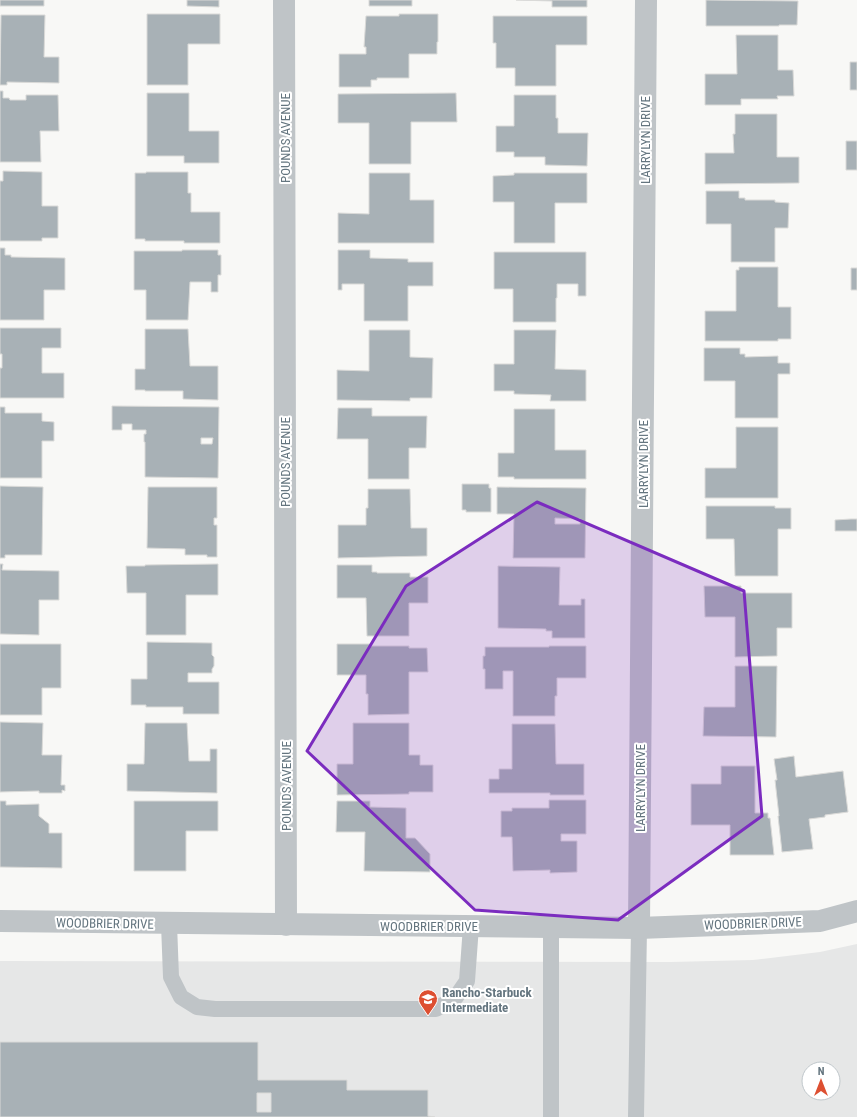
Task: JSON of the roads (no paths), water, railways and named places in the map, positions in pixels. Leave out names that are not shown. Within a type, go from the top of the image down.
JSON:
[{"type":"street","name":"POUNDS AVENUE","points":[[284,0],[286,925]]},
{"type":"street","name":"LARRYLYN DRIVE","points":[[639,928],[646,0]]},
{"type":"street","name":"WOODBRIER DRIVE","points":[[0,921],[639,928],[820,921],[857,911]]},
{"type":"lane","points":[[169,924],[171,977],[181,997],[197,1007],[215,1009],[436,1009],[456,997],[467,981],[471,926]]},
{"type":"lane","points":[[550,1117],[551,927]]},
{"type":"lane","points":[[636,1117],[639,928]]},
{"type":"place","name":"Rancho-Starbuck Intermediate","points":[[428,1016]]}]
